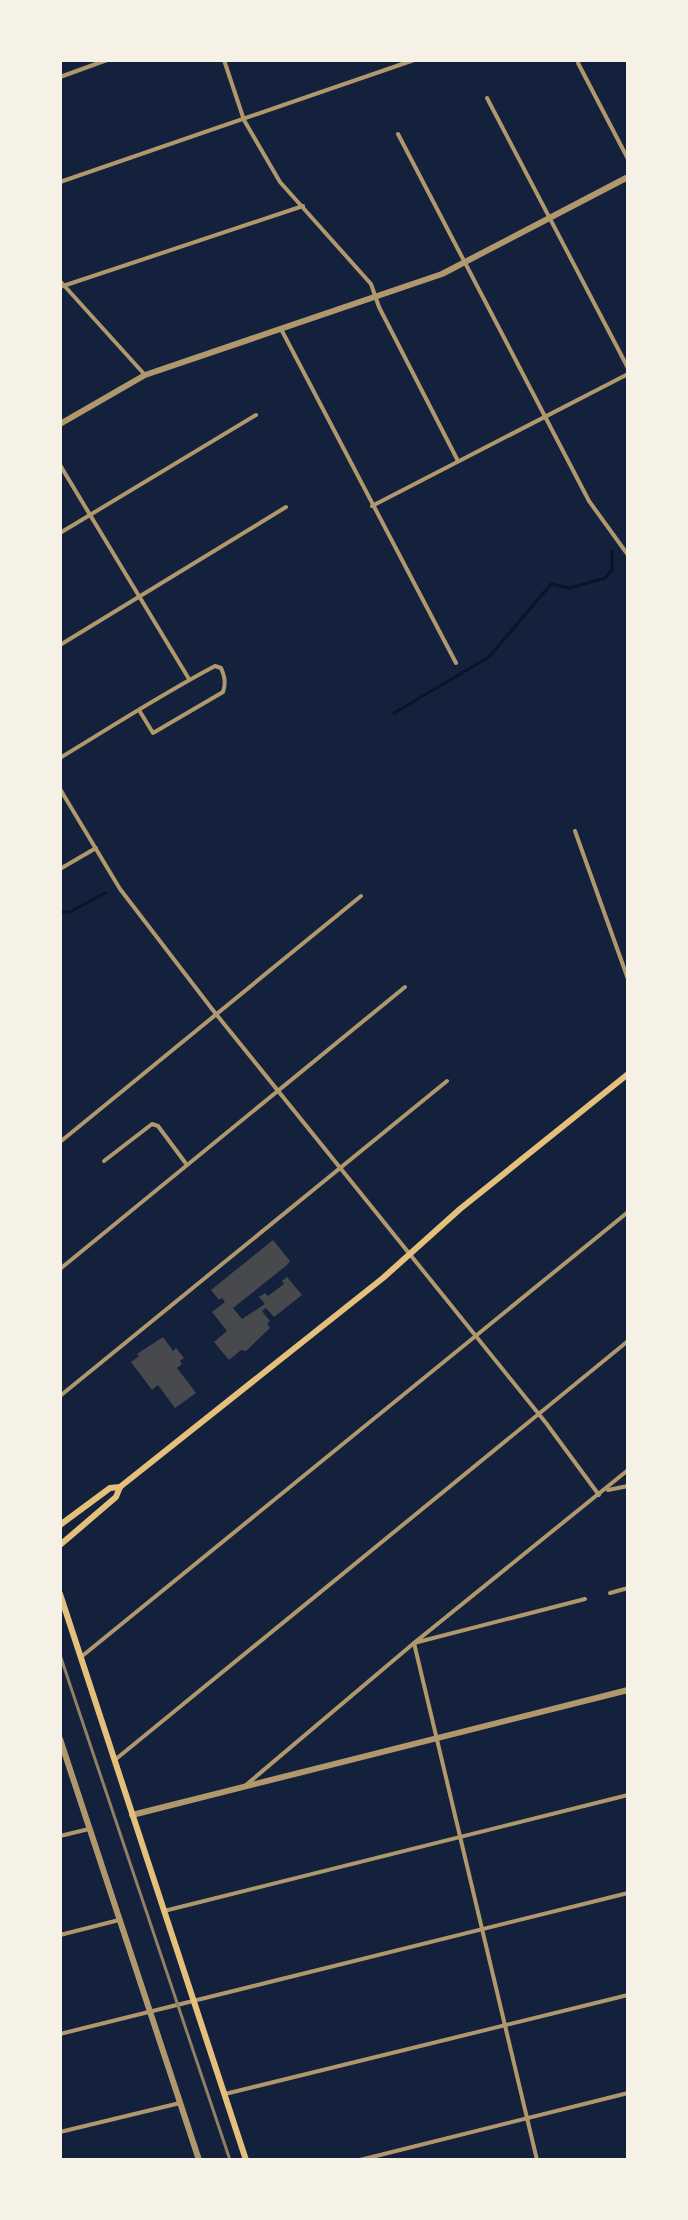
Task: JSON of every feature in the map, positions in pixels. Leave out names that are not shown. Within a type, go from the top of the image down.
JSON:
[{"type":"main road","points":[[60,1545],[116,1497],[120,1487],[409,1256],[460,1209],[628,1074]]},
{"type":"main road","points":[[60,1525],[110,1488],[120,1487]]},
{"type":"main road","points":[[60,1594],[246,2160]]},
{"type":"street","points":[[60,77],[107,60]]},
{"type":"street","points":[[224,60],[244,120],[280,182],[371,284],[458,461]]},
{"type":"street","points":[[60,182],[414,60]]},
{"type":"street","points":[[578,63],[628,159]]},
{"type":"street","points":[[372,506],[628,371],[487,98]]},
{"type":"street","points":[[398,134],[589,501],[628,555]]},
{"type":"street","points":[[60,424],[145,375],[442,274],[628,177]]},
{"type":"street","points":[[145,375],[61,284],[303,206]]},
{"type":"street","points":[[281,329],[456,663]]},
{"type":"street","points":[[60,533],[256,415]]},
{"type":"street","points":[[60,465],[189,680]]},
{"type":"street","points":[[60,645],[286,507]]},
{"type":"street","points":[[60,758],[139,710],[189,680],[218,666],[223,673],[223,692],[153,733],[139,710]]},
{"type":"street","points":[[60,789],[120,889],[217,1016],[538,1413],[599,1495]]},
{"type":"street","points":[[575,831],[628,979]]},
{"type":"street","points":[[60,869],[96,848]]},
{"type":"street","points":[[60,1142],[361,896]]},
{"type":"street","points":[[60,1269],[405,987]]},
{"type":"street","points":[[60,1396],[447,1081]]},
{"type":"street","points":[[104,1161],[152,1124],[158,1126],[187,1165]]},
{"type":"street","points":[[81,1657],[628,1212]]},
{"type":"street","points":[[114,1760],[628,1341]]},
{"type":"street","points":[[241,1789],[414,1643],[628,1470]]},
{"type":"street","points":[[606,1490],[628,1486]]},
{"type":"street","points":[[610,1593],[628,1588]]},
{"type":"street","points":[[414,1643],[585,1599]]},
{"type":"street","points":[[414,1643],[537,2160]]},
{"type":"street","points":[[132,1815],[628,1690]]},
{"type":"street","points":[[60,1739],[199,2160]]},
{"type":"street","points":[[164,1911],[628,1795]]},
{"type":"street","points":[[60,1836],[89,1829]]},
{"type":"street","points":[[60,2034],[628,1893]]},
{"type":"street","points":[[60,1935],[119,1920]]},
{"type":"street","points":[[225,2094],[628,1995]]},
{"type":"street","points":[[360,2160],[628,2093]]},
{"type":"street","points":[[60,2132],[180,2103]]},
{"type":"building","points":[[273,1240],[290,1261],[233,1308],[242,1319],[265,1304],[259,1297],[265,1293],[268,1296],[284,1284],[282,1281],[287,1277],[302,1295],[274,1317],[266,1308],[262,1311],[270,1321],[267,1324],[270,1328],[246,1351],[241,1350],[229,1360],[214,1342],[227,1331],[212,1312],[225,1302],[211,1290]]},
{"type":"building","points":[[163,1337],[173,1351],[176,1348],[184,1358],[177,1368],[196,1393],[175,1408],[158,1385],[152,1390],[131,1362],[139,1356],[137,1354]]},
{"type":"waterway","points":[[394,713],[489,657],[551,584],[570,588],[605,578],[612,570],[612,551]]},
{"type":"waterway","points":[[60,912],[70,912],[105,893]]},
{"type":"railway","points":[[60,1655],[230,2160]]}]
